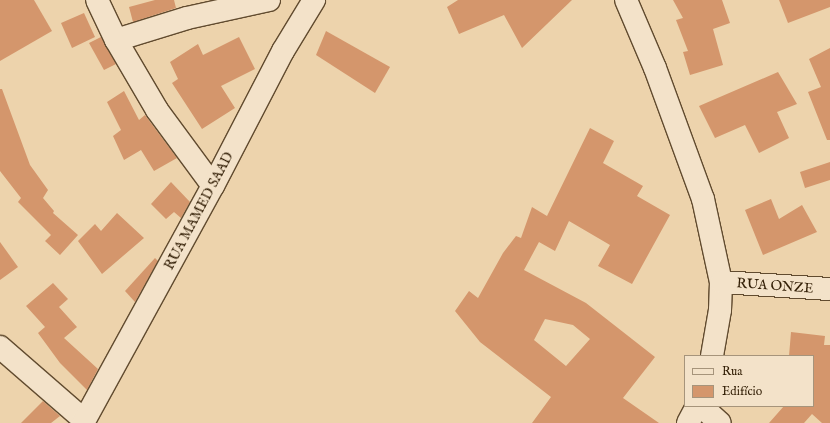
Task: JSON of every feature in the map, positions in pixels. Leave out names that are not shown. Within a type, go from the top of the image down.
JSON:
[{"type":"street","points":[[97,0],[116,40],[157,110],[213,186]]},
{"type":"street","points":[[116,40],[187,18],[269,0]]},
{"type":"street","name":"RUA MAMED SAAD","points":[[84,422],[213,186],[283,51],[314,0]]},
{"type":"street","points":[[626,0],[655,68],[703,199],[721,282],[720,310],[712,355]]},
{"type":"street","name":"RUA ONZE","points":[[721,282],[830,289]]},
{"type":"street","points":[[4,359],[84,422]]},
{"type":"street","points":[[688,423],[696,407]]},
{"type":"street","points":[[702,407],[720,423]]},
{"type":"building","points":[[0,0],[34,0],[52,31],[0,61]]},
{"type":"building","points":[[155,0],[174,0],[176,8],[133,22],[129,7]]},
{"type":"building","points":[[458,0],[572,0],[522,48],[504,15],[459,34],[447,7]]},
{"type":"building","points":[[673,0],[722,0],[730,23],[713,29],[723,65],[690,75],[683,52],[688,51],[676,20],[683,18]]},
{"type":"building","points":[[779,0],[830,0],[830,7],[788,23]]},
{"type":"building","points":[[84,13],[95,37],[72,48],[61,23]]},
{"type":"building","points":[[326,31],[390,67],[375,93],[316,55]]},
{"type":"building","points":[[101,37],[116,64],[104,70],[89,43]]},
{"type":"building","points":[[239,37],[255,69],[221,86],[235,108],[202,129],[172,83],[178,79],[170,62],[198,44],[203,55]]},
{"type":"building","points":[[830,48],[830,140],[827,140],[808,92],[821,87],[809,59]]},
{"type":"building","points":[[778,72],[797,104],[777,112],[789,138],[759,153],[745,125],[715,138],[699,106]]},
{"type":"building","points":[[0,89],[2,89],[30,165],[48,190],[43,198],[54,211],[53,213],[78,235],[60,255],[45,241],[51,235],[18,202],[21,198],[0,171]]},
{"type":"building","points":[[124,91],[139,120],[145,115],[177,158],[154,171],[141,150],[124,160],[113,136],[121,130],[107,102]]},
{"type":"building","points":[[590,128],[614,141],[603,163],[643,186],[637,196],[670,215],[632,284],[598,266],[610,245],[569,221],[555,251],[539,242],[524,270],[586,303],[655,357],[623,398],[659,423],[532,423],[551,397],[480,342],[455,311],[469,291],[478,298],[503,253],[516,236],[521,238],[532,207],[547,216]],"holes":[[[545,319],[573,325],[590,339],[566,366],[534,340]]]},
{"type":"building","points":[[830,162],[830,180],[805,188],[800,172]]},
{"type":"building","points":[[171,182],[190,202],[181,218],[174,212],[166,219],[151,204]]},
{"type":"building","points":[[771,199],[779,219],[802,205],[817,232],[763,255],[745,210]]},
{"type":"building","points":[[117,213],[144,238],[102,274],[78,241],[95,224],[101,231]]},
{"type":"building","points":[[0,242],[18,267],[0,280]]},
{"type":"building","points":[[155,258],[158,261],[135,302],[125,291]]},
{"type":"building","points":[[53,283],[68,299],[59,307],[77,327],[64,338],[98,369],[87,390],[60,363],[38,333],[45,327],[26,306]]},
{"type":"building","points":[[791,332],[825,336],[824,345],[830,345],[830,423],[822,423],[812,414],[804,423],[769,423],[783,407],[814,407],[814,355],[789,355]]},
{"type":"building","points":[[43,401],[60,416],[51,423],[21,423]]}]
